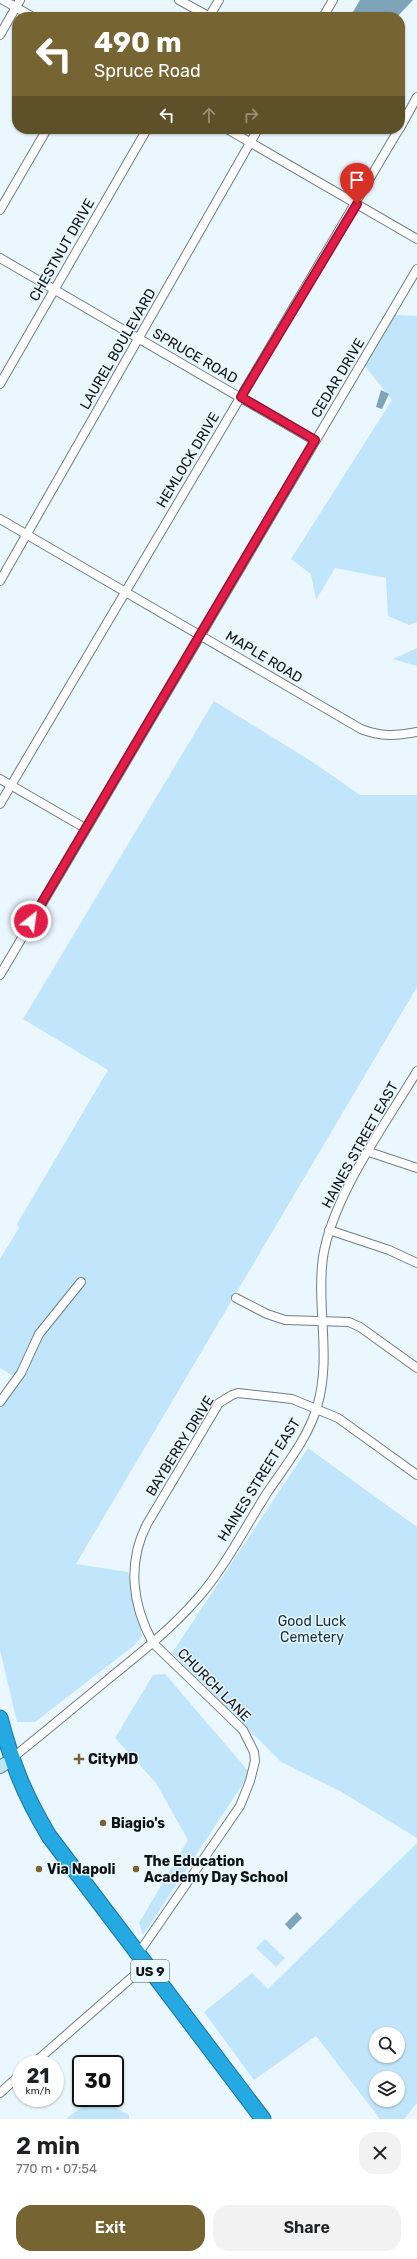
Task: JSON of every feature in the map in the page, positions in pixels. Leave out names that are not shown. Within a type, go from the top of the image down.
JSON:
[{"type":"highway","name":"US 9","points":[[0,1718],[5,1764],[26,1795],[50,1836],[263,2119]]},
{"type":"street","points":[[3,0],[18,4],[27,12]]},
{"type":"street","points":[[179,0],[201,12]]},
{"type":"street","points":[[213,12],[219,0]]},
{"type":"street","points":[[325,12],[333,0]]},
{"type":"street","points":[[0,35],[12,14]]},
{"type":"street","name":"HEMLOCK DRIVE","points":[[405,119],[417,97]]},
{"type":"street","points":[[0,210],[44,134]]},
{"type":"street","name":"CHESTNUT DRIVE","points":[[0,384],[144,134]]},
{"type":"street","points":[[236,134],[417,239]]},
{"type":"street","name":"LAUREL BOULEVARD","points":[[0,581],[255,134]]},
{"type":"street","name":"HEMLOCK DRIVE","points":[[0,804],[125,591],[357,204],[397,134]]},
{"type":"street","name":"SPRUCE ROAD","points":[[0,258],[315,440]]},
{"type":"street","name":"CEDAR DRIVE","points":[[0,975],[85,828],[417,269]]},
{"type":"street","name":"MAPLE ROAD","points":[[0,519],[361,729],[374,735],[392,736],[417,732]]},
{"type":"street","points":[[0,779],[85,828]]},
{"type":"street","name":"HAINES STREET EAST","points":[[5,1764],[153,1643],[178,1620],[200,1596],[304,1438],[317,1408],[322,1389],[321,1283],[323,1258],[329,1230],[340,1203],[416,1074]]},
{"type":"street","points":[[369,1152],[417,1168]]},
{"type":"street","points":[[329,1230],[389,1250],[417,1263]]},
{"type":"street","points":[[0,1402],[21,1373],[39,1334],[81,1282]]},
{"type":"street","points":[[236,1298],[266,1314],[285,1320],[349,1322],[360,1327],[417,1368]]},
{"type":"street","name":"BAYBERRY DRIVE","points":[[153,1643],[146,1631],[134,1583],[135,1554],[147,1524],[216,1408],[232,1395],[248,1393],[292,1399],[317,1408],[338,1418],[417,1475]]},
{"type":"street","name":"CHURCH LANE","points":[[42,2055],[142,1959],[240,1806],[250,1780],[255,1761],[254,1752],[243,1730],[153,1643]]},
{"type":"street","points":[[0,2093],[12,2082]]},
{"type":"green space","points":[[395,315],[417,316],[417,622],[409,625],[388,616],[386,578],[335,568],[316,600],[311,574],[291,559],[392,400],[364,365]]},
{"type":"green space","points":[[417,648],[417,666],[393,659]]},
{"type":"green space","points":[[214,701],[314,763],[360,795],[417,795],[417,987],[76,1564],[128,1572],[142,1636],[136,1644],[35,1722],[17,1722],[0,1650],[0,1402],[18,1379],[0,1368],[0,1259],[19,1228],[17,1224],[108,1070],[23,1019]]},
{"type":"green space","name":"Good Luck Cemetery","points":[[308,1448],[417,1527],[417,1838],[340,1791],[281,1762],[172,1653]]},
{"type":"green space","points":[[165,1674],[250,1773],[143,1935],[139,1923],[188,1840],[156,1783],[115,1738],[153,1675]]},
{"type":"green space","points":[[417,1843],[417,2103],[404,2119],[380,2119],[371,2107],[405,2107],[405,2071],[369,2071],[369,2105],[316,2036],[254,2080],[204,2012],[252,1973],[268,1989]]},
{"type":"green space","points":[[265,1939],[285,1958],[276,1967],[256,1948]]},
{"type":"green space","points":[[81,2107],[114,2107],[129,2115],[129,2119],[66,2119]]},
{"type":"shaded area","points":[[360,0],[413,0],[402,12],[353,12]]},
{"type":"shaded area","points":[[381,390],[389,394],[382,409],[376,407]]},
{"type":"shaded area","points":[[297,1912],[302,1918],[290,1930],[285,1924]]},
{"type":"place","name":"CityMD","points":[[79,1759]]},
{"type":"place","name":"Biagio's","points":[[103,1823]]},
{"type":"place","name":"Via Napoli","points":[[39,1869]]},
{"type":"place","name":"The Education Academy Day School","points":[[136,1869]]},
{"type":"route","points":[[31,921],[315,440],[241,397],[357,204]]}]
